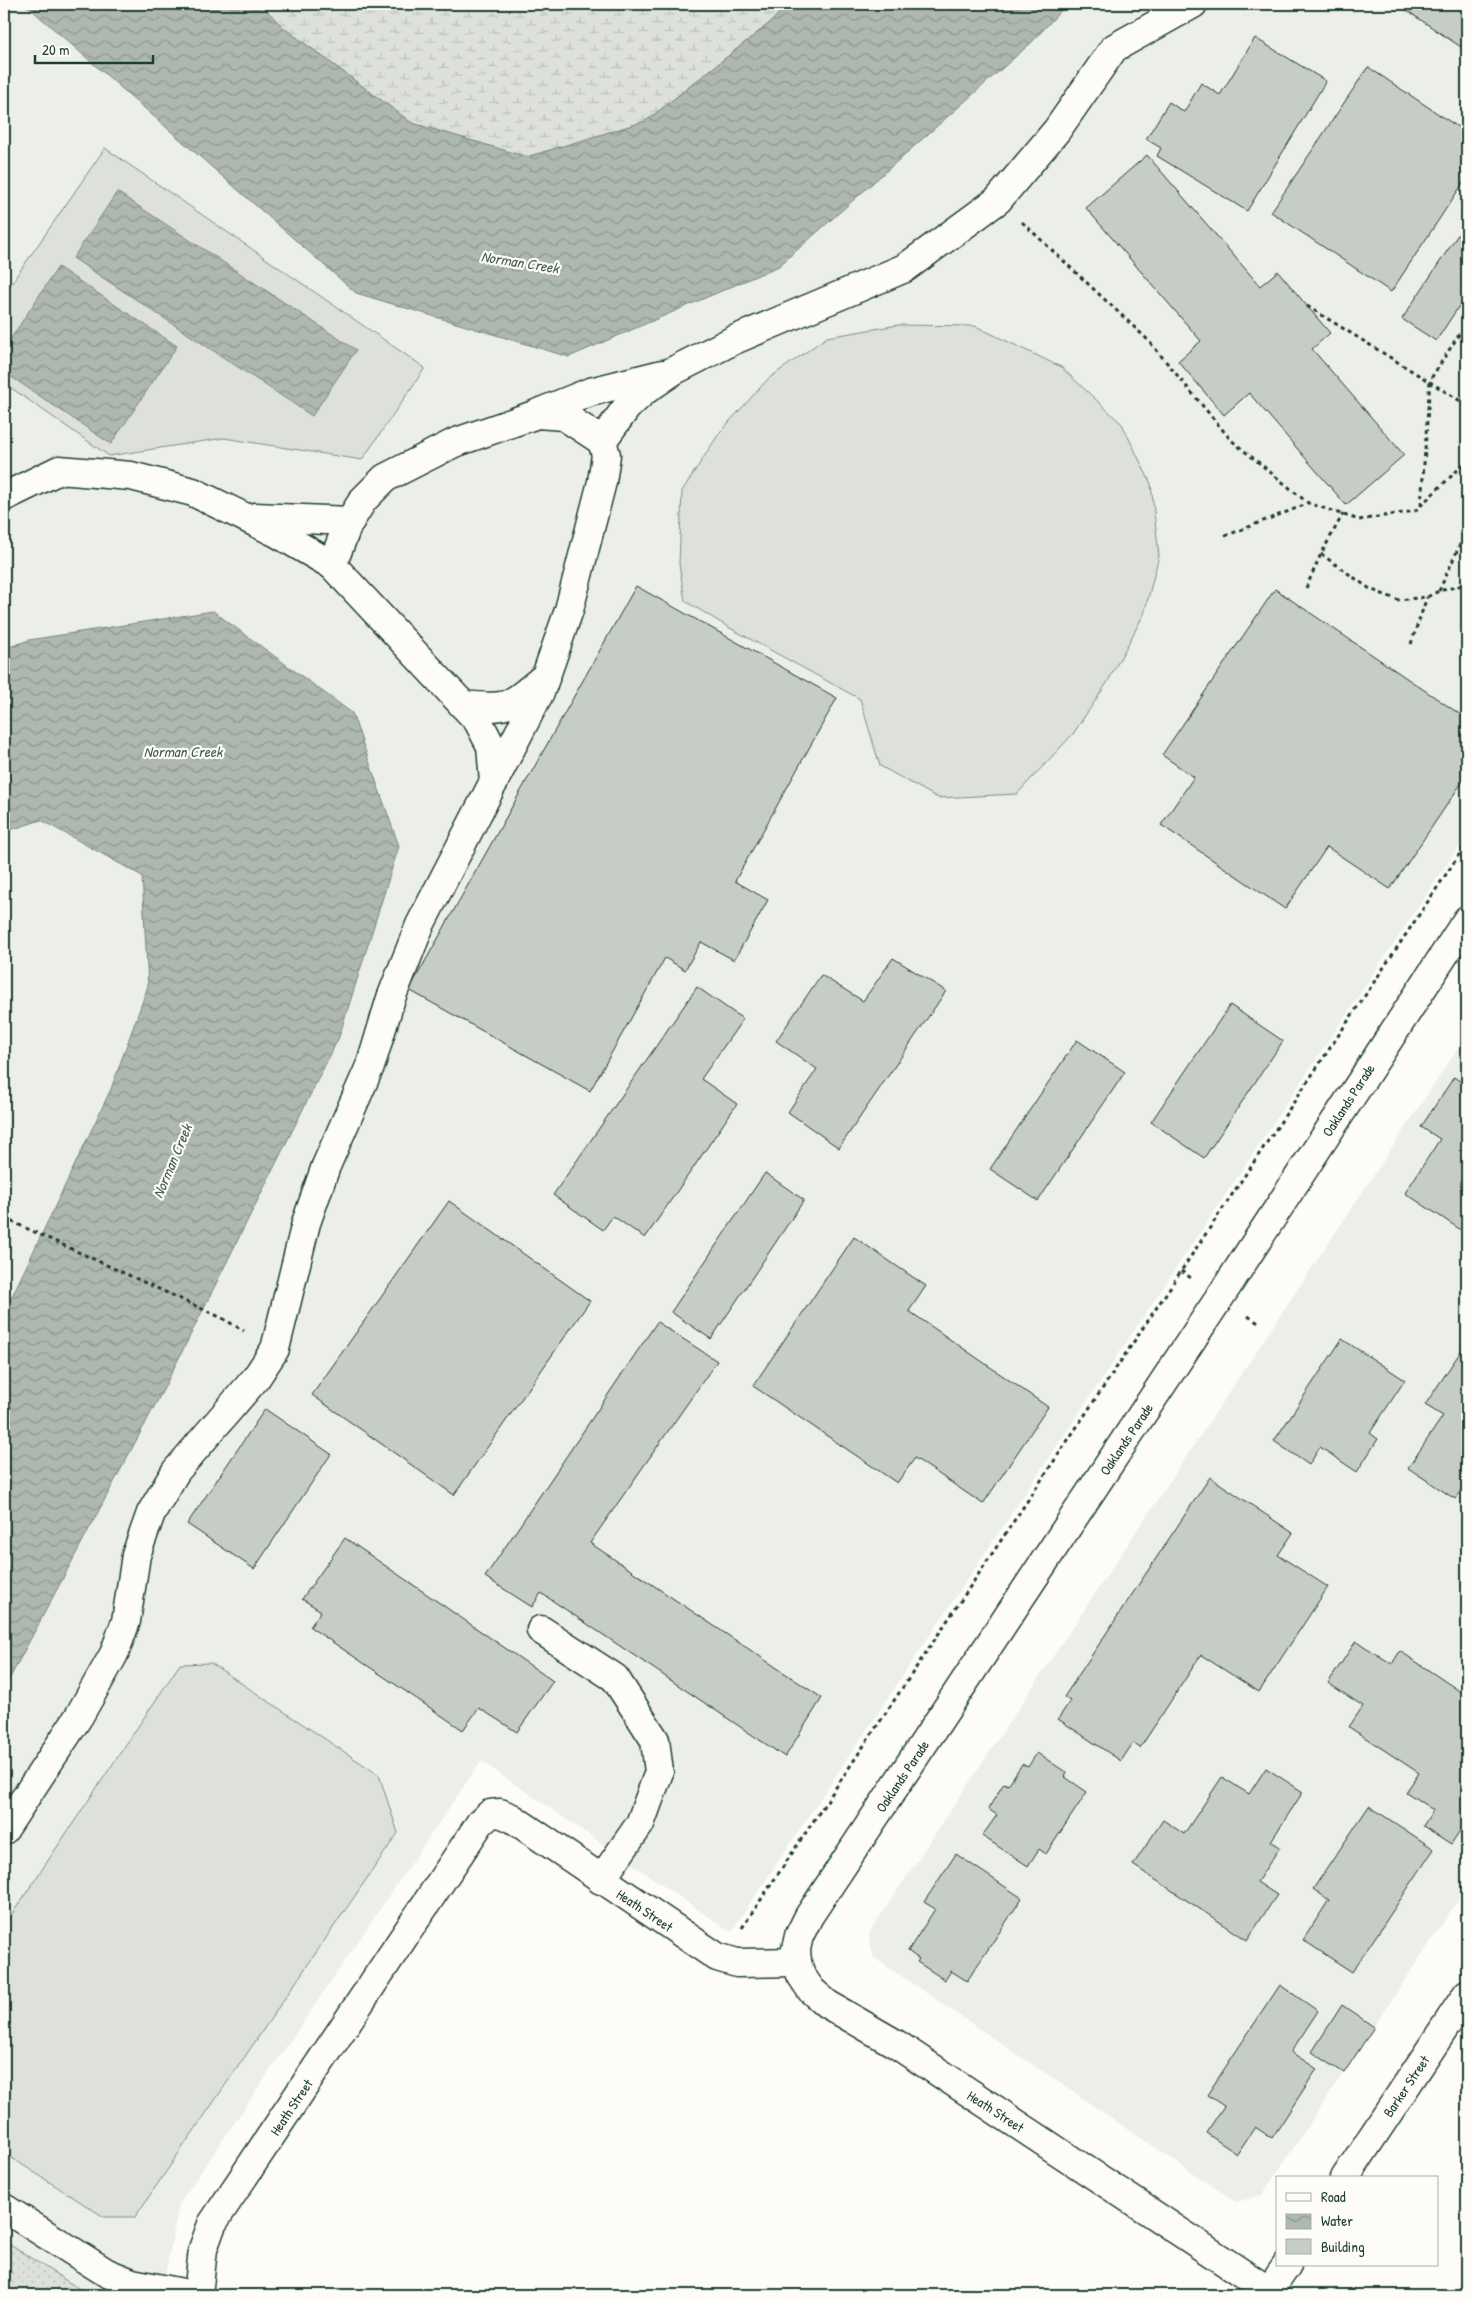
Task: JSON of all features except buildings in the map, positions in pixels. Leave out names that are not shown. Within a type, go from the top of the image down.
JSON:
[{"type":"street","points":[[602,441],[627,407],[644,391],[673,371],[734,340],[905,268],[998,200],[1057,130],[1114,48],[1193,4]]},
{"type":"street","points":[[332,565],[350,521],[364,500],[386,478],[454,443],[537,414],[590,392],[673,371]]},
{"type":"street","points":[[4,1830],[79,1716],[114,1654],[126,1621],[136,1555],[150,1513],[176,1471],[256,1378],[275,1349],[306,1223],[326,1166],[371,1064],[391,998],[420,925],[541,690],[569,610],[602,482],[606,454],[602,441],[564,416],[537,414]]},
{"type":"street","points":[[4,497],[59,470],[122,475],[193,492],[294,542],[332,565],[478,722],[490,746],[494,782]]},
{"type":"street","points":[[246,517],[350,521]]},
{"type":"street","points":[[463,705],[501,708],[514,702],[546,676]]},
{"type":"street","name":"Oaklands Parade","points":[[797,1962],[798,1936],[809,1916],[1467,920]]},
{"type":"street","points":[[541,1630],[615,1678],[655,1740],[659,1772],[640,1824],[601,1880]]},
{"type":"street","name":"Heath Street","points":[[198,2295],[203,2248],[212,2224],[486,1816],[495,1812],[512,1818],[720,1959],[737,1963],[797,1962],[801,1975],[811,1990],[827,2004],[896,2044],[1272,2293]]},
{"type":"street","name":"Barker Street","points":[[1346,2176],[1467,1994]]},
{"type":"street","points":[[4,2208],[107,2274],[132,2283],[193,2295]]},
{"type":"street","points":[[1272,2293],[1286,2266]]},
{"type":"path","points":[[998,200],[1056,252],[1148,340],[1231,440],[1308,504],[1359,520],[1415,511],[1467,461]]},
{"type":"path","points":[[1308,306],[1430,380],[1467,405]]},
{"type":"path","points":[[1421,505],[1430,380],[1467,322]]},
{"type":"path","points":[[1225,536],[1308,504]]},
{"type":"path","points":[[1306,588],[1321,554],[1343,514]]},
{"type":"path","points":[[1439,591],[1467,529]]},
{"type":"path","points":[[1321,554],[1370,589],[1398,600],[1427,597],[1439,591],[1467,584]]},
{"type":"path","points":[[1411,644],[1427,597]]},
{"type":"path","points":[[741,1929],[1467,843]]},
{"type":"path","points":[[4,1218],[222,1318]]},
{"type":"shaded area","points":[[4,4],[25,4],[356,293],[1032,42],[1067,4],[1467,4],[1467,834],[731,1932],[481,1761],[179,2204],[161,2295],[89,2295],[4,2241]]},
{"type":"shaded area","points":[[1467,1035],[1467,1887],[1262,2195],[1236,2202],[873,1957],[869,1933]]},
{"type":"green space","points":[[260,4],[788,4],[771,22],[646,121],[527,157],[412,123],[284,28]]},
{"type":"green space","points":[[105,148],[425,368],[362,460],[224,438],[109,456],[4,383],[4,294]]},
{"type":"green space","points":[[898,325],[975,326],[1061,367],[1122,424],[1151,484],[1159,556],[1144,614],[1107,683],[1073,734],[1017,794],[938,798],[880,766],[860,699],[728,627],[685,601],[679,564],[682,491],[720,432],[768,379],[827,337]]},
{"type":"green space","points":[[211,1663],[379,1775],[398,1833],[135,2217],[104,2217],[4,2153],[4,1926],[180,1664]]},
{"type":"green space","points":[[4,2241],[89,2295],[4,2295]]},
{"type":"water","name":"Norman Creek","points":[[25,4],[260,4],[284,28],[412,123],[527,157],[646,121],[771,22],[788,4],[1067,4],[1032,42],[779,266],[569,357],[356,293]]},
{"type":"water","points":[[117,192],[356,350],[312,416],[73,258]]},
{"type":"water","points":[[58,267],[177,346],[111,444],[4,372],[4,349]]},
{"type":"water","name":"Norman Creek","points":[[213,611],[352,713],[399,846],[339,1037],[163,1390],[4,1689],[4,1313],[111,1089],[148,986],[142,876],[41,820],[4,832],[4,649],[29,640]]}]
